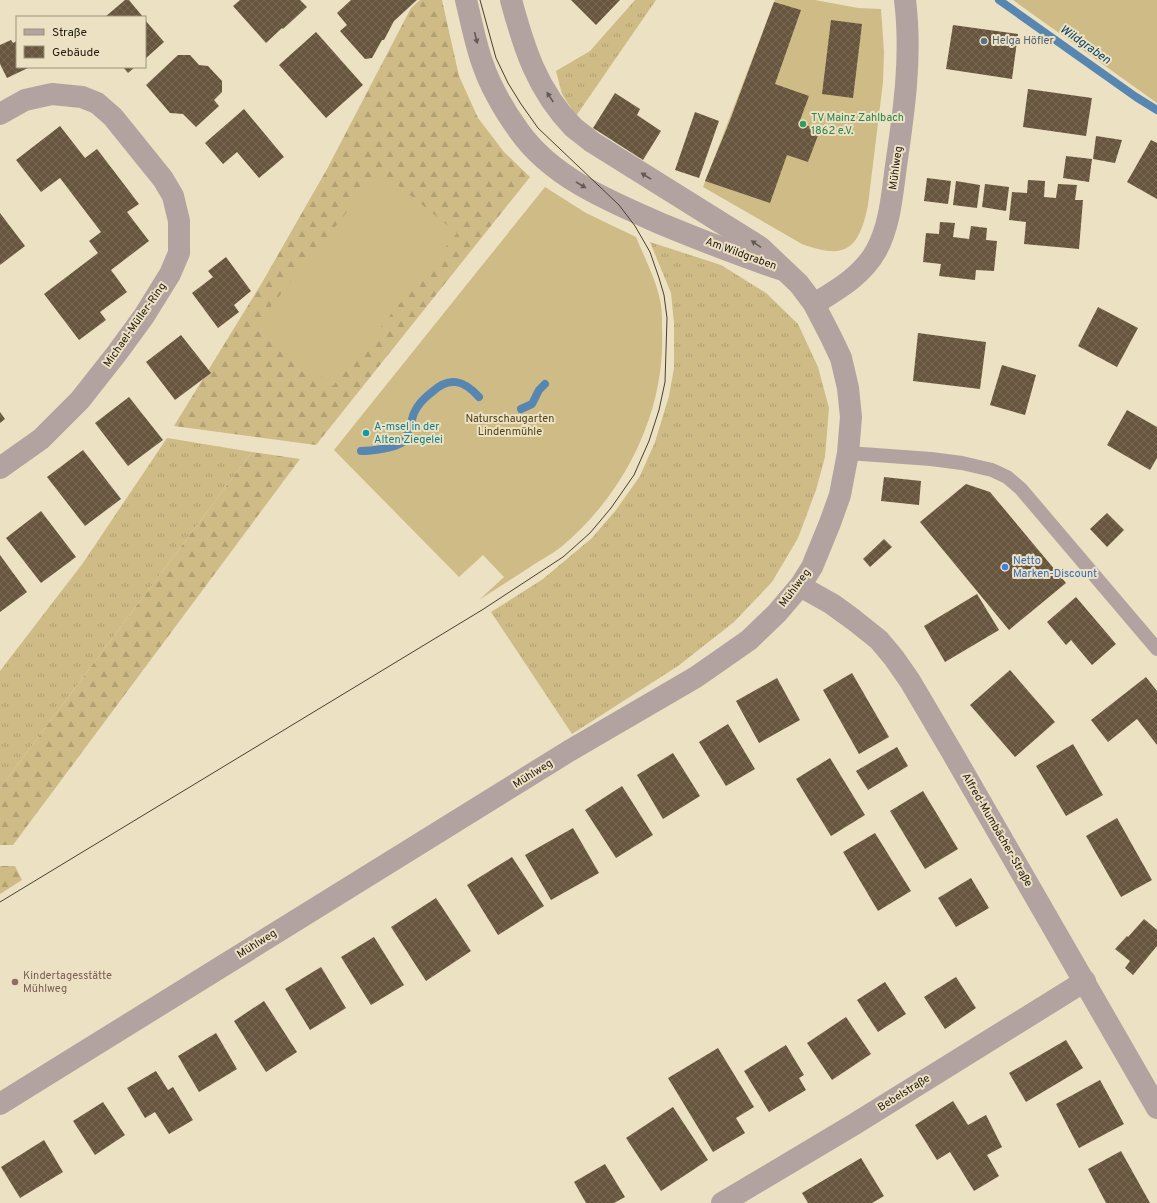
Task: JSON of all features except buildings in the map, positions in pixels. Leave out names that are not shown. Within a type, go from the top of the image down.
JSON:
[{"type":"street","name":"Am Wildgraben","points":[[466,0],[482,61],[492,86],[519,132],[537,152],[573,181],[596,194],[745,258],[785,271]]},
{"type":"street","name":"Am Wildgraben","points":[[511,0],[529,61],[543,87],[557,108],[574,128],[592,142],[760,247],[785,271]]},
{"type":"street","name":"Mühlweg","points":[[814,304],[845,284],[863,269],[876,252],[886,227],[906,98],[908,22],[905,0]]},
{"type":"street","name":"Michael-Müller-Ring","points":[[0,114],[25,100],[52,94],[82,97],[97,104],[112,117],[163,179],[173,196],[179,221],[179,253],[170,274],[139,323],[80,400],[41,439],[0,468]]},
{"type":"street","points":[[684,233],[696,232],[705,227],[705,218],[697,208]]},
{"type":"street","name":"Mühlweg","points":[[0,1104],[570,751],[696,677],[748,640],[777,613],[800,586],[812,567],[835,509],[840,495],[848,453],[851,417],[848,388],[841,358],[814,304],[799,284],[785,271]]},
{"type":"street","name":"Alfred-Mumbächer-Straße","points":[[800,586],[832,604],[879,640],[910,681],[1085,981],[1157,1108]]},
{"type":"street","name":"Bebelstraße","points":[[722,1203],[1085,981]]},
{"type":"lane","points":[[848,453],[931,459],[962,463],[992,470],[1007,477],[1021,489],[1157,649]]},
{"type":"green space","points":[[420,0],[442,0],[459,76],[478,118],[504,152],[530,177],[316,445],[174,426],[263,281],[327,169],[411,8]]},
{"type":"green space","points":[[635,0],[656,0],[576,116],[562,94],[556,71],[590,51]]},
{"type":"green space","name":"TV Mainz Zahlbach 1862 e.V.","points":[[775,0],[815,0],[858,8],[881,9],[884,52],[883,82],[868,205],[860,232],[848,247],[839,251],[817,249],[802,244],[703,187]]},
{"type":"green space","points":[[1013,0],[1157,0],[1157,103]]},
{"type":"green space","points":[[380,171],[457,233],[333,386],[256,325]]},
{"type":"green space","name":"Naturschaugarten Lindenmühle","points":[[545,187],[586,213],[636,237],[654,279],[661,305],[661,360],[657,391],[637,450],[622,477],[604,503],[584,526],[561,547],[479,600],[504,577],[483,555],[459,577],[334,450]]},
{"type":"green space","points":[[650,242],[721,265],[766,293],[798,324],[818,367],[829,408],[825,457],[816,490],[798,538],[772,582],[734,622],[678,666],[572,734],[491,612],[543,579],[592,538],[616,510],[640,476],[655,442],[669,396],[674,368],[674,323],[671,293]]},
{"type":"green space","points":[[167,438],[252,452],[0,788],[0,671],[83,563]]},
{"type":"green space","points":[[252,452],[300,459],[13,845],[0,845],[0,788]]},
{"type":"green space","points":[[0,866],[15,866],[22,880],[0,894]]},
{"type":"waterway","name":"Wildgraben","points":[[999,0],[1136,97],[1157,110]]},
{"type":"waterway","points":[[361,451],[377,450],[403,442],[419,404],[429,394],[444,384],[450,382],[462,384],[468,387],[479,397]]},
{"type":"waterway","points":[[521,409],[532,404],[539,390],[545,384]]},
{"type":"tram line","points":[[0,902],[482,610],[563,557],[590,533],[611,508],[634,475],[649,441],[659,410],[665,382],[667,318],[664,295],[659,278],[650,252],[635,226],[619,205],[538,128],[521,104],[508,83],[496,58],[480,0]]},
{"type":"place","name":"Helga Höfler","points":[[984,41]]},
{"type":"place","name":"TV Mainz Zahlbach 1862 e.V.","points":[[803,124]]},
{"type":"place","name":"A-msel in der Alten Ziegelei","points":[[366,433]]},
{"type":"place","name":"Netto Marken-Discount","points":[[1005,567]]},
{"type":"place","name":"Kindertagesstätte Mühlweg","points":[[15,982]]}]
